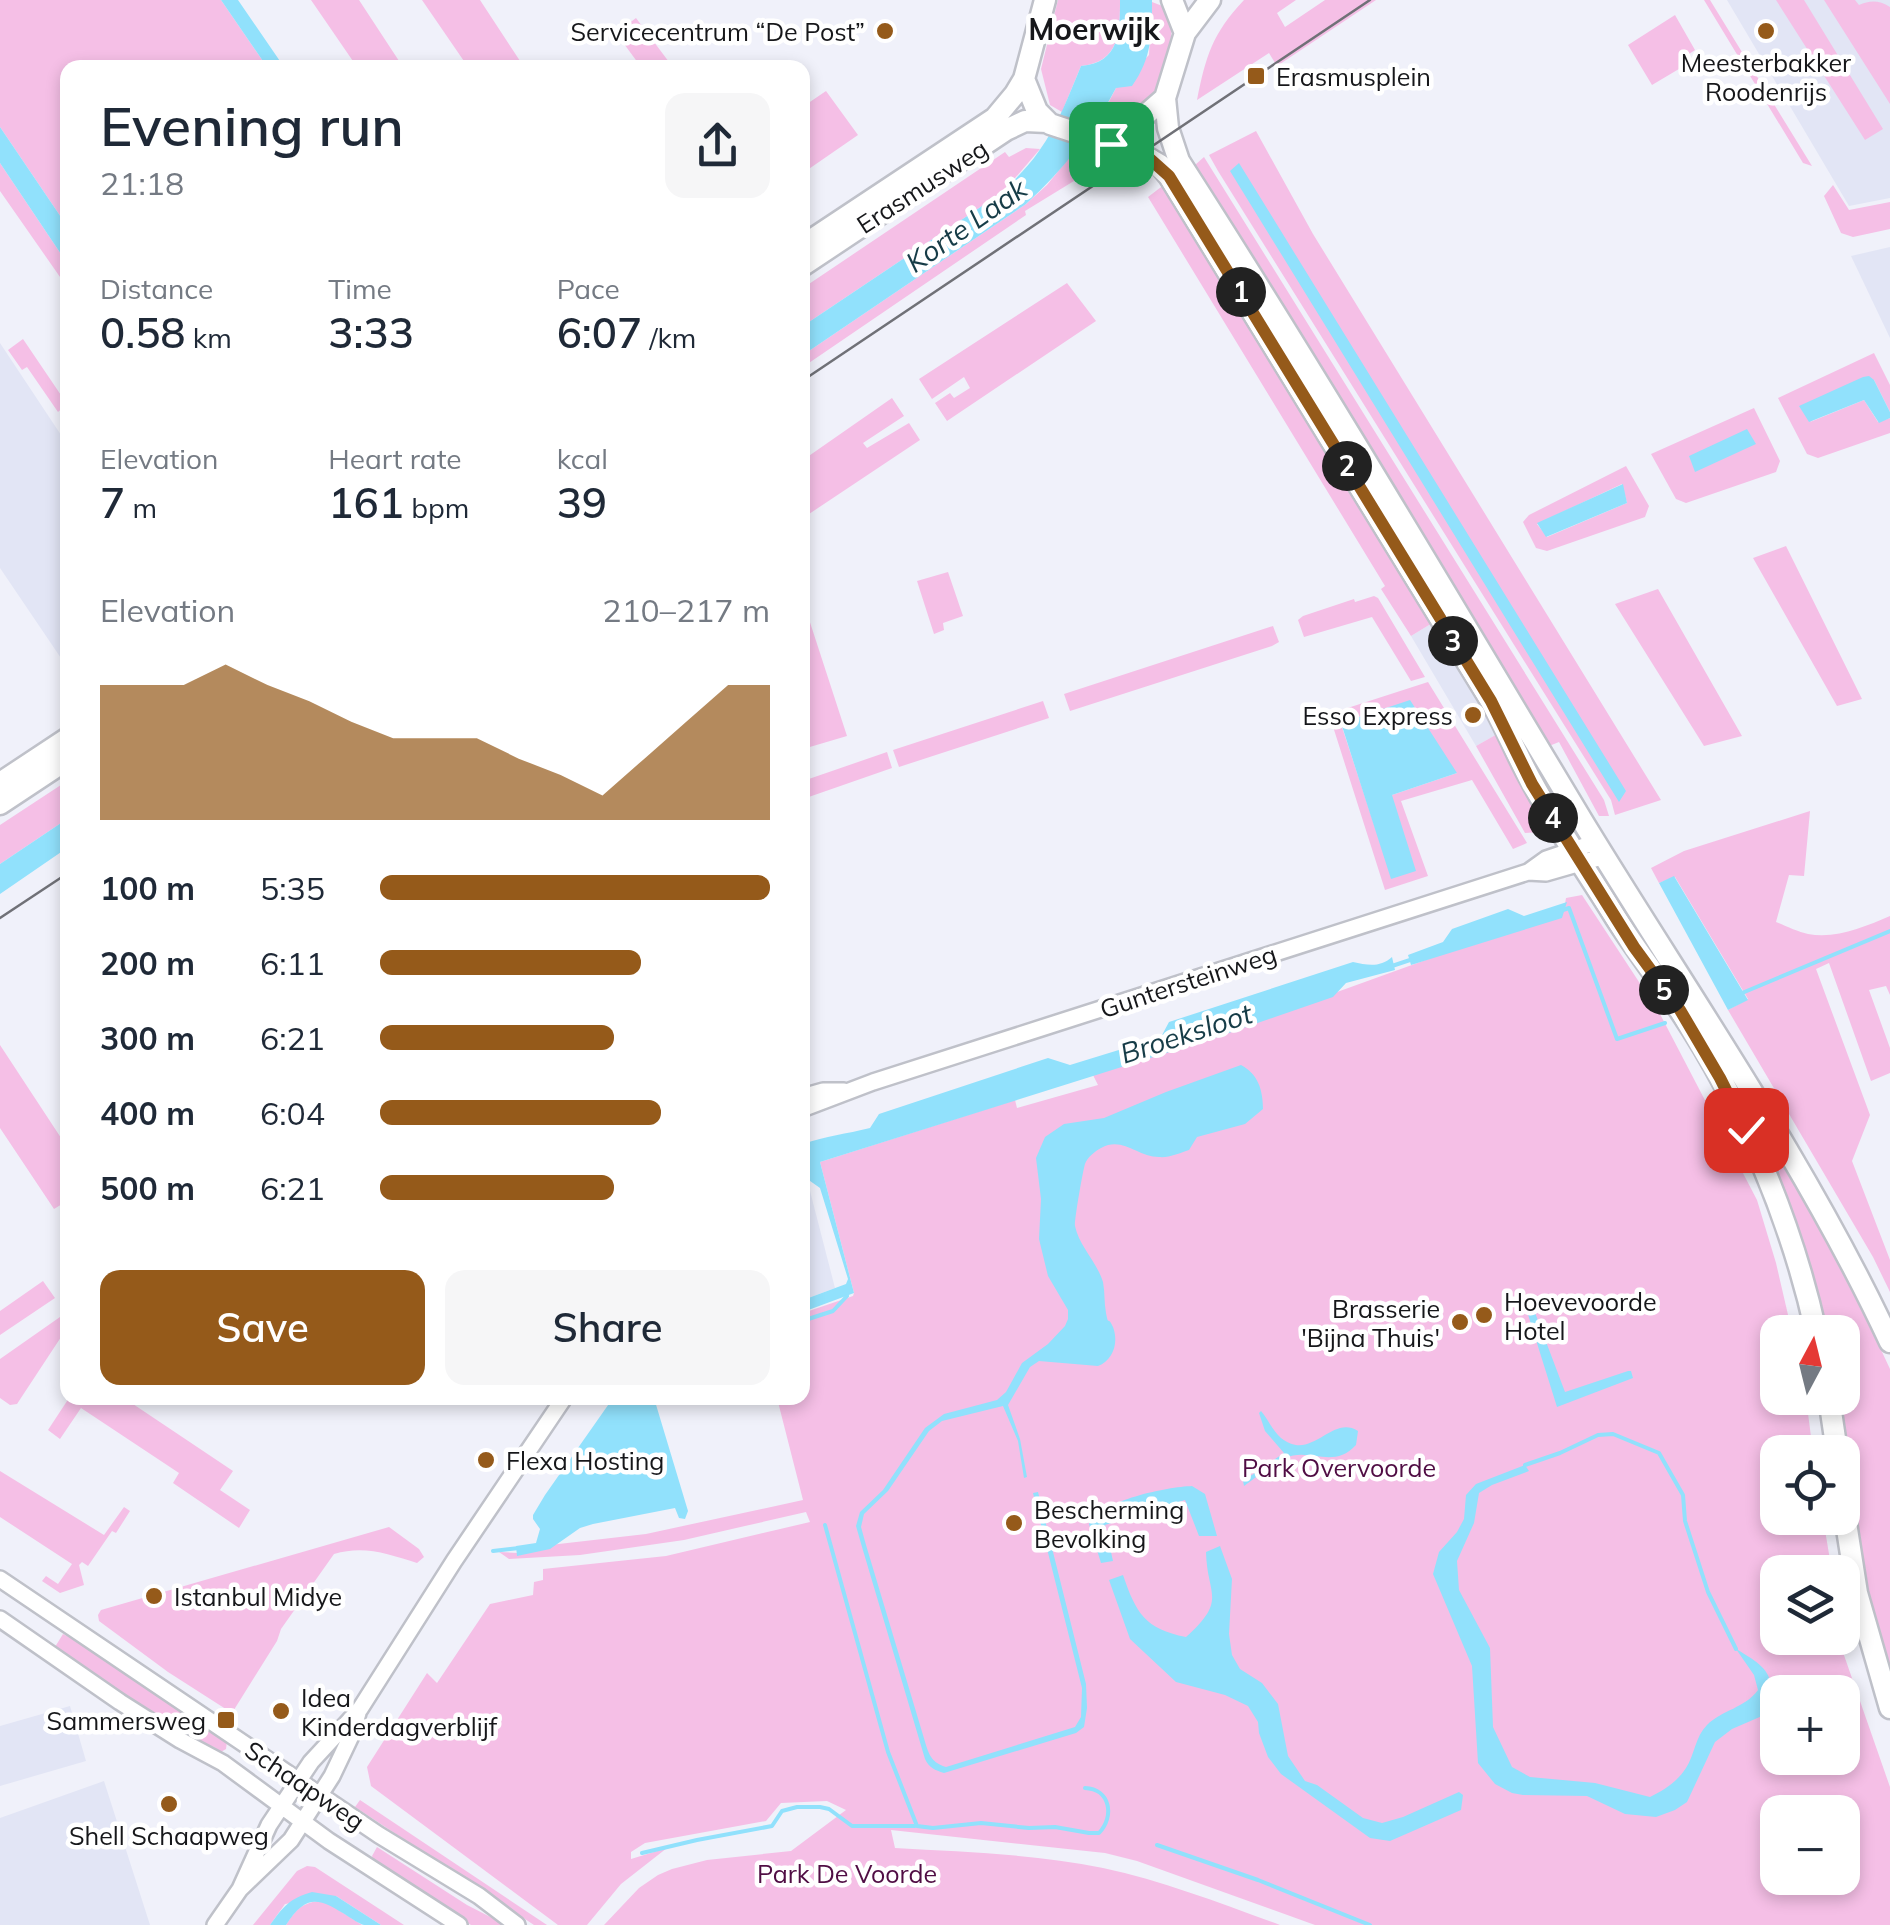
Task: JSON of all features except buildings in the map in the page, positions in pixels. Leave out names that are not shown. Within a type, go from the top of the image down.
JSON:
[{"type":"main road","points":[[1045,0],[1024,79],[1030,98],[1048,123],[1141,154],[1169,176],[1491,701],[1532,784],[1634,947],[1694,1017],[1760,1163],[1789,1238],[1811,1315]]},
{"type":"main road","points":[[1172,0],[1185,33]]},
{"type":"main road","points":[[1210,0],[1185,33],[1166,98],[1168,128],[1179,161],[1340,418],[1600,849],[1694,1017],[1834,1231],[1890,1342]]},
{"type":"main road","name":"Erasmusweg","points":[[810,241],[995,118],[1024,79]]},
{"type":"main road","points":[[1092,137],[1142,118],[1166,98]]},
{"type":"main road","name":"Erasmusweg","points":[[810,261],[1006,130],[1025,121],[1048,123]]},
{"type":"main road","points":[[0,783],[60,743]]},
{"type":"main road","points":[[0,804],[60,764]]},
{"type":"main road","points":[[1848,1535],[1857,1593],[1890,1708]]},
{"type":"street","name":"Guntersteinweg","points":[[810,1106],[1528,872],[1546,873],[1600,849]]},
{"type":"street","name":"Guntersteinweg","points":[[810,1095],[848,1091]]},
{"type":"street","points":[[215,1925],[240,1889],[269,1825],[310,1762],[360,1709],[559,1405]]},
{"type":"street","name":"Schaapweg","points":[[0,1580],[379,1835],[479,1896],[516,1925]]},
{"type":"street","name":"Schaapweg","points":[[0,1619],[120,1702],[223,1764],[329,1841],[459,1925]]},
{"type":"street","points":[[240,1889],[290,1840],[332,1776],[360,1709]]},
{"type":"shaded area","points":[[1727,0],[1890,0],[1890,198],[1849,206]]},
{"type":"shaded area","points":[[1890,247],[1890,338],[1851,256]]},
{"type":"shaded area","points":[[0,343],[60,433],[60,657],[0,568]]},
{"type":"shaded area","points":[[1434,622],[1499,733],[1476,746],[1411,636]]},
{"type":"shaded area","points":[[810,1191],[835,1288],[810,1297]]},
{"type":"shaded area","points":[[70,1706],[86,1761],[0,1786],[0,1726]]},
{"type":"shaded area","points":[[104,1781],[150,1925],[0,1925],[0,1818]]},
{"type":"green space","points":[[0,0],[221,0],[262,60],[60,60],[60,216],[0,127]]},
{"type":"green space","points":[[311,0],[359,0],[398,60],[352,60]]},
{"type":"green space","points":[[422,0],[480,0],[519,60],[463,60]]},
{"type":"green space","points":[[1058,0],[1120,0],[1115,44],[1104,58],[1081,66],[1062,112],[1050,105],[1041,69]]},
{"type":"green space","points":[[1244,0],[1296,0],[1277,13],[1285,27],[1325,0],[1376,0],[1277,66],[1269,53],[1197,100],[1212,46]]},
{"type":"green space","points":[[1704,0],[1710,0],[1812,166],[1803,163]]},
{"type":"green space","points":[[1776,0],[1804,0],[1883,129],[1865,140]]},
{"type":"green space","points":[[1824,0],[1855,0],[1859,5],[1874,2],[1890,7],[1890,104]]},
{"type":"green space","points":[[1152,2],[1165,7],[1173,21],[1159,84],[1146,104],[1113,123],[1098,123],[1116,88],[1149,55]]},
{"type":"green space","points":[[1675,15],[1695,50],[1686,56],[1689,63],[1652,85],[1628,45]]},
{"type":"green space","points":[[636,18],[668,60],[636,60],[616,33]]},
{"type":"green space","points":[[826,91],[858,135],[810,168],[810,102]]},
{"type":"green space","points":[[1256,131],[1313,234],[1661,800],[1615,815],[1611,800],[1218,171],[1209,155]]},
{"type":"green space","points":[[1026,148],[1040,149],[1003,192],[810,321],[810,283],[1005,152],[1009,157]]},
{"type":"green space","points":[[1204,157],[1604,800],[1609,816],[1599,816],[1559,742],[1549,746],[1195,165]]},
{"type":"green space","points":[[1069,158],[1075,159],[1087,173],[1025,211],[1026,215],[810,362],[810,350],[1026,204]]},
{"type":"green space","points":[[0,163],[60,253],[60,277],[0,191]]},
{"type":"green space","points":[[1165,184],[1434,622],[1411,636],[1381,589],[1385,586],[1148,197]]},
{"type":"green space","points":[[1833,185],[1849,210],[1890,202],[1890,229],[1853,237],[1841,233],[1824,196]]},
{"type":"green space","points":[[1067,283],[1096,321],[947,421],[935,403],[950,393],[954,398],[970,388],[964,377],[932,399],[919,379]]},
{"type":"green space","points":[[23,339],[60,394],[58,412],[27,367],[22,370],[8,350]]},
{"type":"green space","points":[[1874,353],[1890,385],[1890,412],[1874,380],[1810,422],[1864,400],[1878,422],[1890,418],[1890,433],[1818,458],[1807,454],[1778,398]]},
{"type":"green space","points":[[892,398],[904,416],[863,443],[867,448],[909,423],[920,440],[810,513],[810,455]]},
{"type":"green space","points":[[1754,408],[1780,461],[1776,472],[1686,503],[1676,499],[1651,454]]},
{"type":"green space","points":[[1626,466],[1649,506],[1645,517],[1547,551],[1536,548],[1523,522],[1529,515]],"holes":[[[1622,484],[1627,503],[1547,537],[1537,524]]]},
{"type":"green space","points":[[1786,546],[1862,699],[1837,706],[1753,558]]},
{"type":"green space","points":[[948,572],[963,616],[943,623],[944,630],[934,634],[917,581]]},
{"type":"green space","points":[[1658,589],[1742,736],[1704,746],[1615,604]]},
{"type":"green space","points":[[1374,596],[1425,677],[1411,681],[1372,617],[1304,637],[1298,620],[1303,616]]},
{"type":"green space","points":[[810,622],[847,736],[810,747]]},
{"type":"green space","points":[[1273,626],[1279,642],[1272,646],[1070,711],[1064,694]]},
{"type":"green space","points":[[1428,682],[1527,843],[1513,849],[1472,780],[1401,801],[1428,876],[1385,890],[1329,714]],"holes":[[[1341,724],[1457,773],[1392,795],[1392,879]]]},
{"type":"green space","points":[[1043,701],[1049,718],[899,767],[893,750]]},
{"type":"green space","points":[[1499,733],[1548,827],[1540,832],[1525,833],[1476,746]]},
{"type":"green space","points":[[887,752],[892,768],[810,797],[810,779]]},
{"type":"green space","points":[[60,786],[60,824],[0,864],[0,825]]},
{"type":"green space","points":[[1810,811],[1804,876],[1789,875],[1776,922],[1808,934],[1829,935],[1890,916],[1890,995],[1886,986],[1869,990],[1890,1048],[1890,1073],[1871,1081],[1829,963],[1816,969],[1870,1115],[1852,1161],[1890,1260],[1890,1292],[1728,1010],[1748,999],[1675,877],[1659,883],[1651,868],[1684,851]]},
{"type":"green space","points":[[1604,880],[1706,1031],[1833,1247],[1890,1369],[1890,1683],[1869,1623],[1857,1535],[1860,1535],[1860,1435],[1843,1435],[1840,1415],[1860,1415],[1860,1315],[1822,1315],[1794,1230]]},
{"type":"green space","name":"Park Overvoorde","points":[[1582,895],[1660,1014],[1757,1200],[1788,1315],[1760,1315],[1760,1415],[1808,1415],[1811,1435],[1760,1435],[1760,1535],[1826,1535],[1829,1555],[1760,1555],[1760,1655],[1844,1655],[1851,1675],[1760,1675],[1760,1775],[1860,1775],[1860,1701],[1890,1787],[1890,1925],[1315,1925],[1105,1853],[891,1830],[895,1848],[1025,1857],[1103,1868],[1171,1886],[1280,1925],[604,1925],[639,1888],[672,1869],[707,1860],[791,1851],[846,1810],[827,1801],[781,1803],[766,1821],[645,1843],[631,1852],[631,1859],[667,1848],[621,1884],[587,1925],[558,1925],[371,1786],[367,1767],[427,1673],[437,1683],[490,1604],[533,1595],[534,1582],[543,1580],[543,1569],[666,1556],[810,1522],[806,1512],[684,1540],[580,1555],[509,1559],[499,1552],[518,1553],[550,1545],[646,1534],[803,1500],[779,1405],[810,1405],[810,1311],[854,1293],[820,1162],[1015,1100],[1017,1108],[1098,1085],[1093,1075],[1254,1022],[1564,910],[1566,898]]},
{"type":"green space","points":[[0,1045],[60,1136],[60,1205],[54,1209],[0,1128]]},
{"type":"green space","points":[[43,1281],[55,1298],[0,1335],[0,1311]]},
{"type":"green space","points":[[60,1317],[60,1339],[17,1404],[10,1405],[0,1398],[0,1359]]},
{"type":"green space","points":[[64,1405],[134,1405],[233,1471],[220,1490],[250,1510],[239,1528],[173,1483],[179,1473],[81,1408],[60,1439],[48,1430]]},
{"type":"green space","points":[[0,1471],[104,1535],[124,1507],[130,1511],[88,1566],[82,1562],[79,1565],[84,1585],[60,1593],[42,1581],[46,1576],[58,1584],[72,1564],[0,1517]]},
{"type":"green space","points":[[389,1527],[424,1557],[417,1563],[366,1551],[334,1554],[281,1629],[232,1713],[99,1621],[101,1610]]},
{"type":"green space","points":[[63,1634],[87,1646],[227,1741],[226,1749],[221,1752],[193,1740],[86,1670],[55,1647]]},
{"type":"green space","points":[[360,1800],[547,1925],[534,1925],[355,1807]]},
{"type":"green space","points":[[377,1847],[467,1905],[506,1925],[471,1925],[374,1861],[372,1856]]},
{"type":"green space","points":[[315,1867],[404,1925],[381,1925],[336,1896],[285,1904],[270,1925],[253,1925],[297,1871]]},
{"type":"green space","points":[[319,1901],[362,1925],[286,1925],[299,1908]]},
{"type":"water","points":[[221,0],[238,0],[279,60],[262,60]]},
{"type":"water","name":"Korte Laak","points":[[1120,0],[1152,0],[1151,35],[1144,66],[1132,86],[1116,88],[1087,135],[1052,178],[1026,204],[810,350],[810,321],[1003,192],[1052,131],[1081,66],[1094,64],[1110,52],[1119,23]]},
{"type":"water","points":[[0,127],[60,216],[60,253],[0,163]]},
{"type":"water","points":[[1239,163],[1626,791],[1619,802],[1230,171]]},
{"type":"water","points":[[1869,376],[1890,412],[1890,418],[1879,423],[1864,400],[1809,422],[1799,406],[1863,377]]},
{"type":"water","points":[[1747,429],[1756,444],[1695,472],[1689,456]]},
{"type":"water","points":[[1623,484],[1627,503],[1546,537],[1537,523]]},
{"type":"water","points":[[1410,700],[1457,773],[1392,795],[1416,871],[1391,879],[1341,723]]},
{"type":"water","points":[[60,824],[60,853],[0,894],[0,864]]},
{"type":"water","points":[[1674,876],[1748,1000],[1728,1010],[1659,883]]},
{"type":"water","points":[[1567,902],[1562,918],[1411,965],[1408,955],[1443,942],[1452,929],[1508,909],[1524,916]]},
{"type":"water","points":[[1392,957],[1395,970],[1346,983],[1333,997],[820,1162],[854,1293],[810,1309],[810,1297],[846,1284],[848,1279],[820,1188],[810,1181],[810,1142],[870,1128],[879,1114],[1048,1058],[1070,1065],[1161,1037],[1169,1022],[1353,962],[1368,965]]},
{"type":"water","points":[[1241,1065],[1255,1078],[1263,1102],[1263,1109],[1245,1124],[1197,1137],[1189,1150],[1171,1156],[1151,1156],[1116,1144],[1101,1148],[1086,1162],[1075,1226],[1103,1282],[1115,1345],[1108,1360],[1098,1366],[1039,1361],[1030,1367],[1008,1405],[1020,1439],[1027,1477],[1024,1478],[1018,1441],[1003,1406],[942,1421],[929,1431],[888,1491],[864,1514],[861,1527],[926,1746],[933,1759],[946,1767],[1075,1727],[1081,1717],[1082,1688],[1033,1493],[1038,1492],[1086,1684],[1084,1727],[1076,1733],[944,1773],[938,1771],[925,1759],[856,1526],[860,1512],[883,1490],[925,1428],[944,1414],[997,1400],[1022,1363],[1065,1326],[1068,1310],[1048,1276],[1039,1239],[1041,1199],[1036,1158],[1045,1137],[1064,1124],[1104,1118]]},
{"type":"water","points":[[1531,1302],[1565,1392],[1628,1371],[1633,1378],[1557,1407],[1525,1305]]},
{"type":"water","points":[[608,1405],[656,1405],[688,1511],[685,1519],[679,1518],[675,1508],[593,1524],[580,1528],[550,1549],[517,1556],[516,1546],[536,1543],[540,1529],[533,1515]]},
{"type":"water","points":[[1261,1411],[1278,1435],[1292,1444],[1312,1442],[1348,1427],[1358,1431],[1356,1445],[1339,1456],[1285,1458],[1244,1486],[1243,1481],[1284,1453],[1265,1431]]},
{"type":"water","points":[[1525,1465],[1529,1471],[1479,1493],[1474,1523],[1457,1561],[1459,1590],[1490,1648],[1493,1727],[1512,1767],[1530,1777],[1595,1783],[1650,1797],[1682,1773],[1707,1725],[1758,1690],[1754,1675],[1736,1649],[1757,1662],[1768,1675],[1760,1675],[1760,1717],[1732,1729],[1715,1742],[1687,1802],[1675,1810],[1656,1817],[1625,1814],[1587,1796],[1512,1793],[1495,1784],[1478,1763],[1472,1666],[1433,1574],[1439,1552],[1464,1519],[1466,1495],[1476,1484]]},
{"type":"water","points":[[1192,1486],[1205,1494],[1217,1536],[1199,1536],[1185,1500],[1105,1525],[1113,1561],[1101,1563],[1089,1524],[1096,1516],[1136,1496]]},
{"type":"water","points":[[1220,1546],[1232,1579],[1232,1655],[1240,1669],[1262,1683],[1278,1704],[1288,1756],[1305,1781],[1317,1785],[1363,1818],[1382,1823],[1459,1792],[1463,1795],[1461,1810],[1390,1841],[1370,1838],[1281,1774],[1268,1757],[1258,1722],[1248,1706],[1225,1695],[1176,1682],[1130,1639],[1109,1580],[1123,1575],[1138,1609],[1151,1624],[1186,1637],[1211,1605],[1206,1552]]},
{"type":"water","points":[[312,1892],[336,1896],[381,1925],[362,1924],[314,1902],[300,1908],[286,1925],[270,1925],[288,1904]]},
{"type":"waterway","name":"Broeksloot","points":[[1560,911],[1569,908],[1617,1039],[1665,1023]]},
{"type":"waterway","name":"Broeksloot","points":[[1742,993],[1890,931]]},
{"type":"waterway","name":"Broeksloot","points":[[1389,967],[1413,959]]},
{"type":"waterway","name":"Broeksloot","points":[[810,1318],[833,1311],[847,1296]]},
{"type":"waterway","points":[[1525,1465],[1598,1435],[1613,1434],[1659,1453],[1683,1495],[1685,1521],[1708,1592],[1736,1649]]},
{"type":"waterway","points":[[825,1525],[888,1752],[917,1826],[981,1823],[1099,1833],[1107,1819],[1107,1804],[1100,1793],[1085,1788]]},
{"type":"waterway","name":"Broeksloot","points":[[493,1551],[519,1548]]},
{"type":"waterway","points":[[642,1853],[772,1826],[782,1811],[797,1807],[829,1809],[852,1826],[915,1826]]},
{"type":"waterway","points":[[1157,1845],[1370,1925]]},
{"type":"tram line","points":[[810,376],[1370,0]]},
{"type":"tram line","points":[[0,918],[60,878]]},
{"type":"place","name":"Servicecentrum “De Post”","points":[[885,31]]},
{"type":"place","name":"Meesterbakker Roodenrijs","points":[[1766,31]]},
{"type":"place","name":"Erasmusplein","points":[[1256,76]]},
{"type":"place","name":"Esso Express","points":[[1473,715]]},
{"type":"place","name":"Hoevevoorde Hotel","points":[[1484,1315]]},
{"type":"place","name":"Brasserie 'Bijna Thuis'","points":[[1460,1322]]},
{"type":"place","name":"Flexa Hosting","points":[[486,1460]]},
{"type":"place","name":"Bescherming Bevolking","points":[[1014,1523]]},
{"type":"place","name":"Istanbul Midye","points":[[154,1596]]},
{"type":"place","name":"Idea Kinderdagverblijf","points":[[281,1711]]},
{"type":"place","name":"Sammersweg","points":[[226,1720]]},
{"type":"place","name":"Shell Schaapweg","points":[[169,1804]]},
{"type":"district","name":"Moerwijk","points":[[1094,29]]},
{"type":"route","points":[[1111,144],[1141,154],[1169,176],[1491,701],[1532,784],[1634,947],[1680,1010],[1746,1130]]},
{"type":"park label","name":"Park De Voorde","points":[[847,1873]]}]
